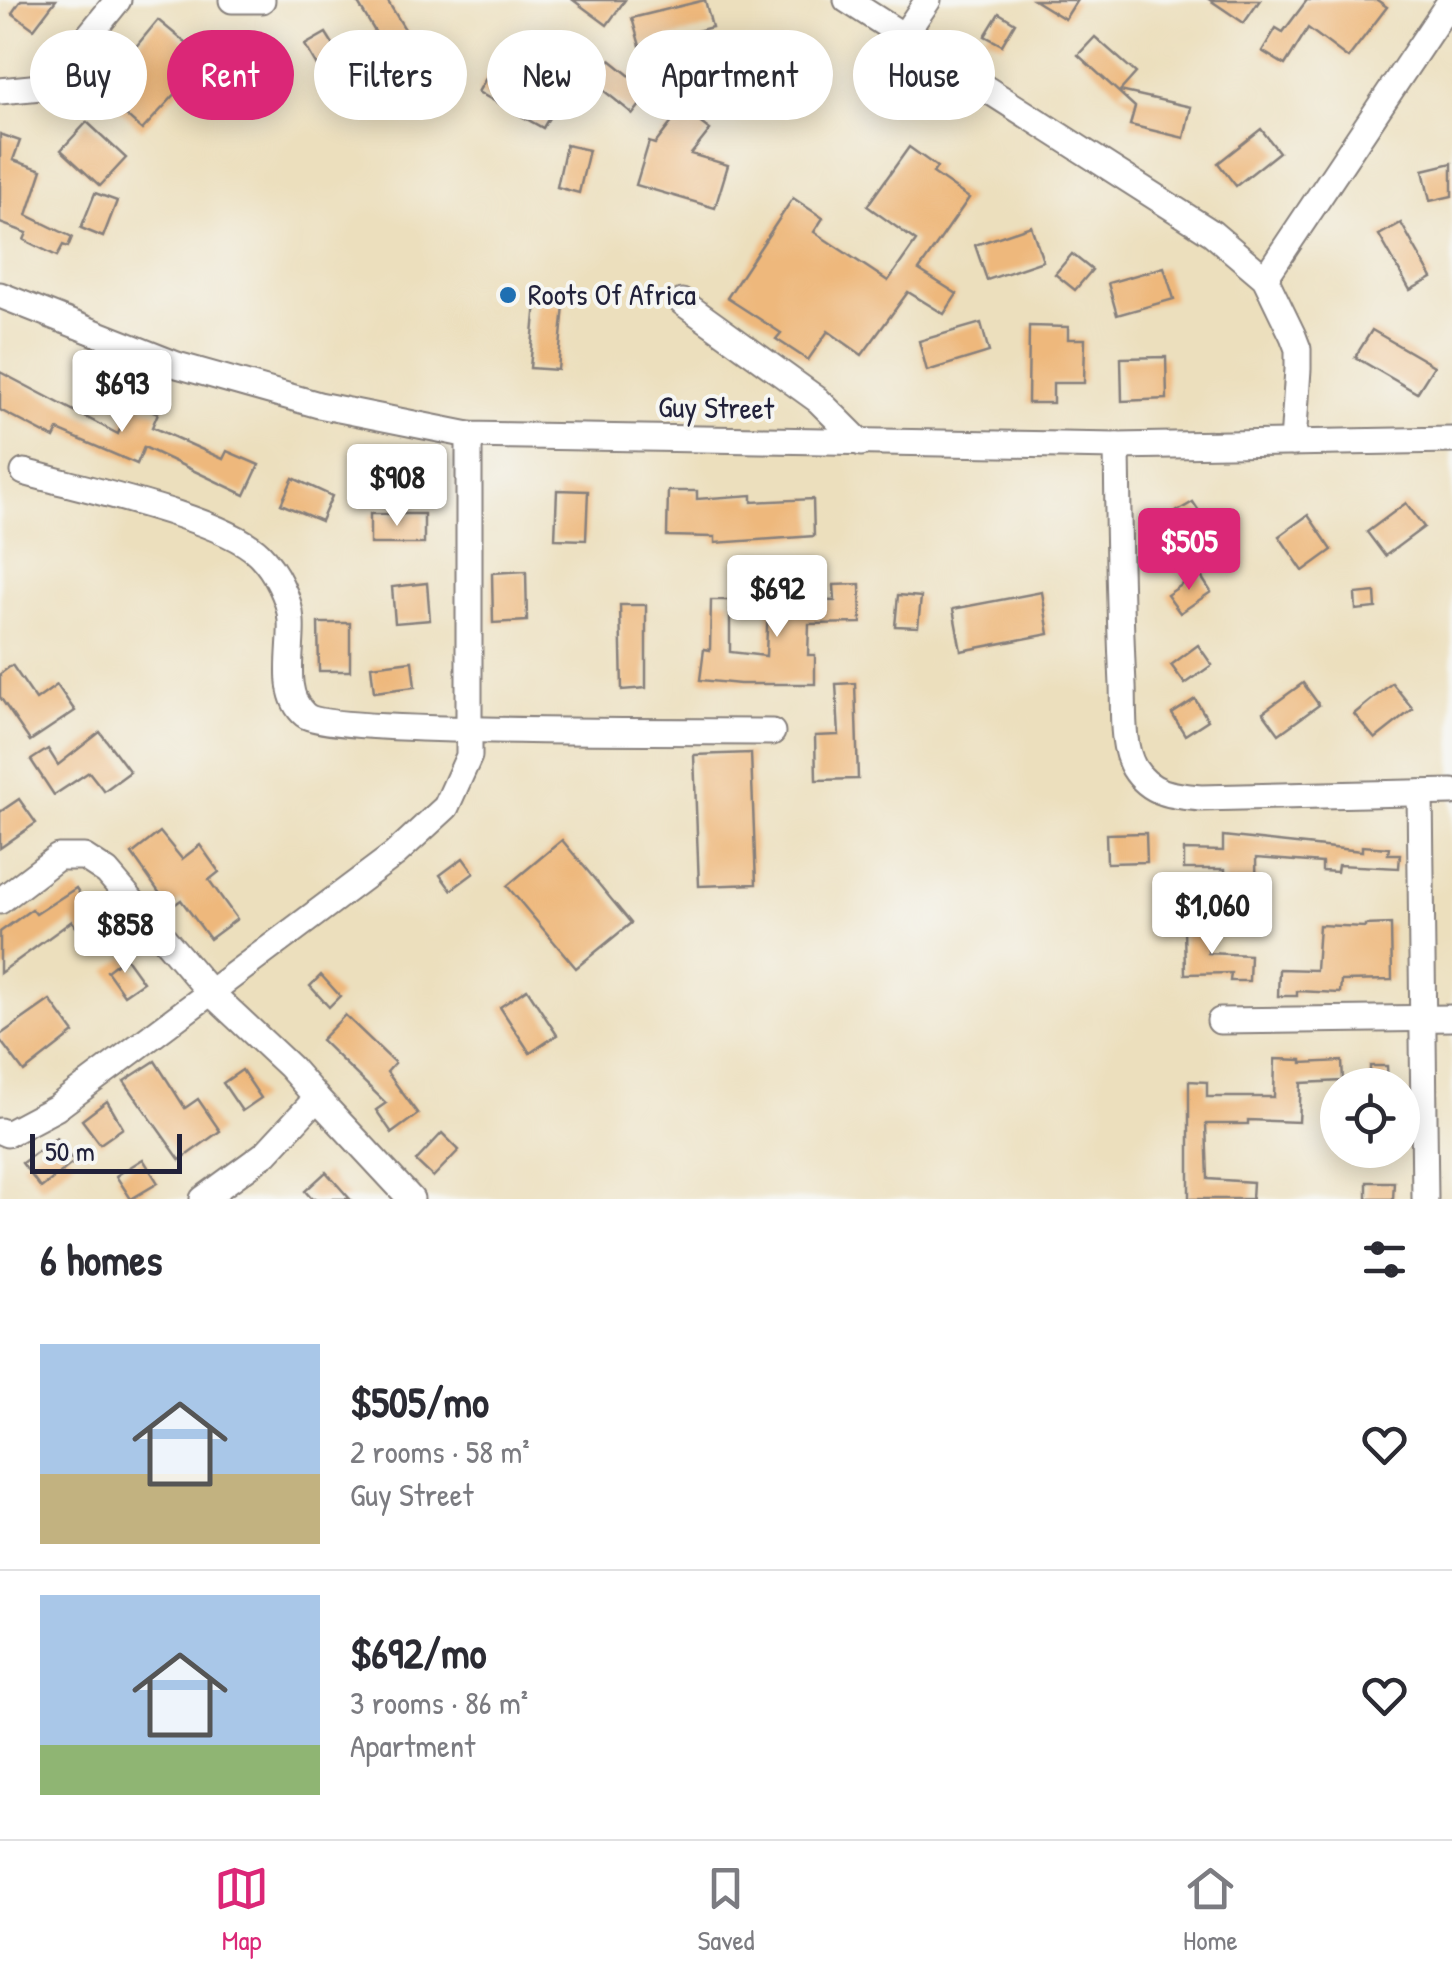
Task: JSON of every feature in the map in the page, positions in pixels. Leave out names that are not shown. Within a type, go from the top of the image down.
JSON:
[{"type":"street","points":[[0,91],[41,86],[61,70],[118,0]]},
{"type":"street","points":[[232,0],[262,0]]},
{"type":"street","points":[[847,0],[892,30]]},
{"type":"street","points":[[908,30],[928,0]]},
{"type":"street","points":[[1265,278],[1451,0]]},
{"type":"street","points":[[995,95],[1212,233],[1265,278],[1298,349],[1294,443]]},
{"type":"street","name":"Guy Street","points":[[0,295],[177,365],[319,405],[469,435],[1117,446],[1452,440]]},
{"type":"street","points":[[682,302],[818,400],[861,442]]},
{"type":"street","points":[[0,1131],[6,1134],[56,1108],[395,854],[446,807],[469,756],[469,435]]},
{"type":"street","points":[[1117,446],[1127,744],[1134,768],[1152,788],[1170,796],[1452,792]]},
{"type":"street","points":[[24,472],[222,531],[258,554],[281,587],[291,618],[294,703],[308,718],[331,723],[469,729],[772,732]]},
{"type":"street","points":[[1420,793],[1425,1199]]},
{"type":"street","points":[[0,901],[58,857],[84,857],[106,872],[210,992],[290,1067],[411,1199]]},
{"type":"street","points":[[1220,1021],[1452,1018]]},
{"type":"street","points":[[203,1199],[266,1153],[317,1098]]},
{"type":"building","points":[[21,0],[56,0],[34,29],[12,13]]},
{"type":"building","points":[[356,0],[387,0],[405,30],[374,30]]},
{"type":"building","points":[[573,0],[625,0],[607,25]]},
{"type":"building","points":[[705,0],[712,27],[635,30],[632,18]]},
{"type":"building","points":[[1034,0],[1077,0],[1065,19]]},
{"type":"building","points":[[1210,0],[1260,0],[1244,23]]},
{"type":"building","points":[[1307,0],[1377,0],[1387,7],[1348,58],[1308,28],[1285,65],[1262,51],[1276,28],[1283,32]]},
{"type":"building","points":[[999,13],[1015,23],[1002,45],[995,41],[995,30],[989,30]]},
{"type":"building","points":[[158,20],[170,30],[167,30],[167,103],[142,130],[131,120],[147,120],[147,33]]},
{"type":"building","points":[[1095,37],[1136,73],[1120,91],[1191,107],[1184,138],[1130,125],[1135,107],[1078,55]]},
{"type":"building","points":[[314,40],[314,60],[305,45]]},
{"type":"building","points":[[610,60],[626,73],[626,108],[606,92],[606,65]]},
{"type":"building","points":[[487,77],[487,97],[478,92]]},
{"type":"building","points":[[529,120],[548,120],[543,128]]},
{"type":"building","points":[[674,120],[697,120],[710,130],[691,154],[728,165],[715,208],[636,185],[649,142],[655,144]]},
{"type":"building","points":[[87,122],[126,158],[100,186],[61,150]]},
{"type":"building","points":[[1261,129],[1279,152],[1236,186],[1218,163]]},
{"type":"building","points":[[0,134],[20,141],[13,160],[42,170],[27,215],[72,237],[68,247],[63,245],[57,256],[24,240],[27,233],[0,223]]},
{"type":"building","points":[[566,145],[589,150],[579,193],[557,187]]},
{"type":"building","points":[[909,147],[937,167],[933,173],[969,198],[919,270],[957,294],[944,314],[908,292],[862,355],[828,331],[808,360],[776,339],[781,333],[727,298],[793,198],[823,218],[814,232],[888,281],[916,241],[867,206]]},
{"type":"building","points":[[1452,163],[1452,196],[1430,201],[1423,170]]},
{"type":"building","points":[[95,193],[117,201],[103,237],[81,228]]},
{"type":"building","points":[[1401,223],[1432,278],[1410,290],[1379,235]]},
{"type":"building","points":[[1031,226],[1043,261],[987,280],[975,245]]},
{"type":"building","points":[[1072,254],[1092,270],[1075,290],[1055,274]]},
{"type":"building","points":[[1164,267],[1174,299],[1117,315],[1108,283]]},
{"type":"building","points":[[536,303],[564,305],[558,370],[530,368]]},
{"type":"building","points":[[981,323],[989,352],[927,371],[919,341]]},
{"type":"building","points":[[1029,326],[1068,327],[1068,339],[1085,339],[1084,383],[1053,383],[1053,403],[1028,403]]},
{"type":"building","points":[[1372,330],[1434,366],[1417,393],[1355,357]]},
{"type":"building","points":[[1166,357],[1167,399],[1122,401],[1121,358]]},
{"type":"building","points":[[0,372],[118,434],[131,402],[158,413],[152,427],[223,459],[227,451],[259,465],[245,495],[144,447],[137,464],[58,430],[54,438],[0,410]]},
{"type":"building","points":[[293,478],[332,496],[321,521],[281,504]]},
{"type":"building","points":[[557,490],[588,491],[586,540],[555,539]]},
{"type":"building","points":[[668,491],[697,491],[697,499],[752,495],[752,502],[813,499],[814,536],[715,543],[715,537],[667,536]]},
{"type":"building","points":[[1193,502],[1206,522],[1188,532],[1176,512]]},
{"type":"building","points":[[1406,503],[1424,527],[1385,556],[1367,532]]},
{"type":"building","points":[[370,514],[424,514],[424,544],[370,544]]},
{"type":"building","points":[[1308,515],[1332,550],[1303,571],[1279,536]]},
{"type":"building","points":[[526,571],[527,621],[493,623],[492,573]]},
{"type":"building","points":[[1199,573],[1211,592],[1180,613],[1167,595]]},
{"type":"building","points":[[427,583],[430,620],[395,623],[392,587]]},
{"type":"building","points":[[860,584],[861,623],[809,624],[808,655],[815,655],[815,684],[700,680],[704,649],[710,650],[711,600],[730,600],[730,652],[766,656],[768,599],[835,601],[834,585]]},
{"type":"building","points":[[1042,592],[1049,634],[961,651],[953,609]]},
{"type":"building","points":[[1375,592],[1376,608],[1356,610],[1355,594]]},
{"type":"building","points":[[898,595],[921,597],[918,627],[895,626]]},
{"type":"building","points":[[620,605],[646,605],[646,688],[622,690]]},
{"type":"building","points":[[318,623],[350,623],[350,671],[319,671]]},
{"type":"building","points":[[1198,645],[1212,665],[1185,684],[1171,665]]},
{"type":"building","points":[[412,661],[415,687],[374,692],[371,666]]},
{"type":"building","points":[[12,665],[36,700],[57,685],[75,711],[30,741],[0,697],[0,674]]},
{"type":"building","points":[[855,683],[858,779],[816,780],[815,736],[839,735],[836,684]]},
{"type":"building","points":[[1303,683],[1319,705],[1279,734],[1263,712]]},
{"type":"building","points":[[1392,683],[1413,709],[1375,739],[1354,714]]},
{"type":"building","points":[[1195,699],[1208,720],[1185,735],[1172,714]]},
{"type":"building","points":[[100,732],[130,772],[104,791],[89,772],[54,795],[31,760],[48,749],[58,765]]},
{"type":"building","points":[[751,753],[756,884],[699,886],[694,755]]},
{"type":"building","points":[[19,799],[36,823],[0,848],[0,812]]},
{"type":"building","points":[[160,832],[182,859],[200,845],[219,872],[209,880],[237,919],[210,939],[181,900],[170,908],[132,854]]},
{"type":"building","points":[[1146,833],[1147,862],[1107,863],[1106,834]]},
{"type":"building","points":[[1223,836],[1362,851],[1362,846],[1389,848],[1388,854],[1400,854],[1399,868],[1338,865],[1337,872],[1322,871],[1322,863],[1256,858],[1257,910],[1225,910],[1225,869],[1184,869],[1184,850],[1223,851]]},
{"type":"building","points":[[562,840],[631,923],[576,968],[507,886]]},
{"type":"building","points":[[463,858],[474,873],[451,890],[440,875]]},
{"type":"building","points":[[76,888],[99,924],[82,936],[72,921],[0,973],[0,932],[32,909],[36,914]]},
{"type":"building","points":[[1391,924],[1392,980],[1341,981],[1340,993],[1297,991],[1297,996],[1278,996],[1279,969],[1316,970],[1319,925]]},
{"type":"building","points":[[1184,926],[1207,926],[1208,953],[1250,955],[1249,981],[1230,981],[1231,973],[1185,974]]},
{"type":"building","points":[[125,957],[143,982],[124,995],[107,971]]},
{"type":"building","points":[[321,975],[340,996],[329,1007],[310,986]]},
{"type":"building","points":[[527,989],[557,1035],[530,1053],[500,1007]]},
{"type":"building","points":[[50,1000],[74,1033],[24,1072],[0,1035]]},
{"type":"building","points":[[345,1015],[395,1063],[387,1072],[418,1114],[392,1133],[376,1110],[386,1103],[321,1040]]},
{"type":"building","points":[[1275,1059],[1302,1063],[1342,1061],[1342,1068],[1320,1068],[1320,1082],[1301,1083],[1299,1122],[1248,1120],[1248,1124],[1206,1124],[1208,1179],[1253,1182],[1252,1199],[1189,1199],[1189,1081],[1207,1082],[1207,1097],[1274,1097]]},
{"type":"building","points":[[155,1061],[185,1108],[198,1099],[220,1131],[180,1160],[124,1081]]},
{"type":"building","points":[[242,1070],[261,1098],[242,1111],[223,1083]]},
{"type":"building","points":[[107,1101],[123,1128],[100,1144],[82,1120]]},
{"type":"building","points":[[442,1133],[459,1150],[433,1177],[416,1161]]},
{"type":"building","points":[[56,1138],[74,1162],[41,1188],[22,1163]]},
{"type":"building","points":[[143,1159],[158,1183],[131,1199],[116,1176]]},
{"type":"building","points":[[326,1172],[350,1199],[312,1199],[305,1191]]},
{"type":"building","points":[[1367,1182],[1394,1182],[1393,1199],[1367,1199]]},
{"type":"place","name":"Roots Of Africa","points":[[508,295]]}]
